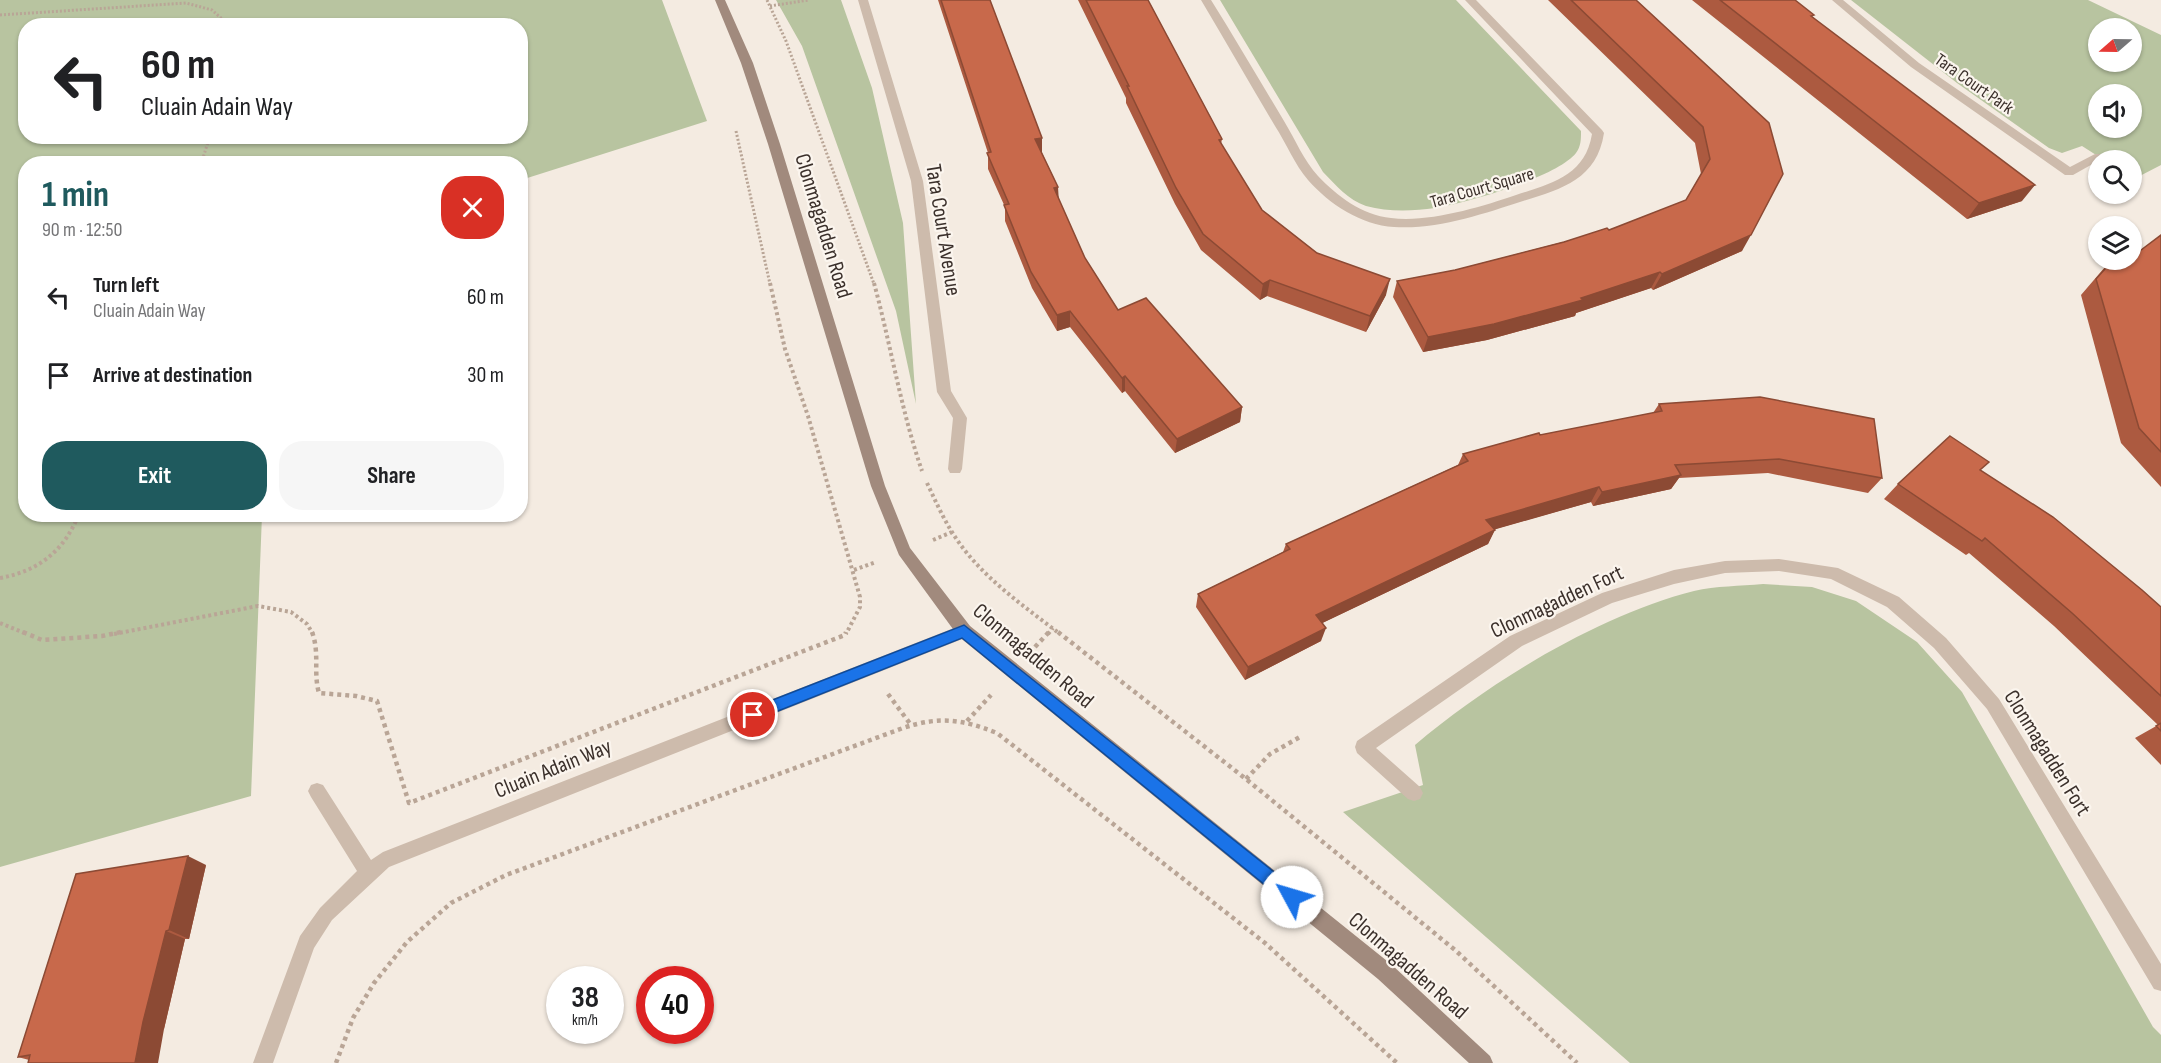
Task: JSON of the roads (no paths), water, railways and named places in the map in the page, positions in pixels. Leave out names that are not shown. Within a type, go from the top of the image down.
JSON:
[{"type":"street","name":"Clonmagadden Road","points":[[721,0],[747,63],[774,144],[878,486],[904,551],[964,631],[1385,972],[1483,1063]]},
{"type":"street","name":"Tara Court Avenue","points":[[863,0],[917,181],[944,392],[960,418],[955,469]]},
{"type":"street","name":"Tara Court Square","points":[[1206,0],[1311,176],[1332,197],[1357,213],[1393,223],[1427,222],[1561,184],[1583,169],[1596,150],[1598,133],[1470,0]]},
{"type":"street","name":"Tara Court Park","points":[[1837,0],[1915,65],[2069,172],[2088,162]]},
{"type":"street","name":"Clonmagadden Fort","points":[[1414,793],[1363,747],[1516,641],[1608,598],[1674,577],[1725,567],[1779,565],[1833,573],[1893,602],[1940,643],[1993,704],[2161,982]]},
{"type":"street","name":"Cluain Adain Way","points":[[263,1063],[307,944],[326,914],[368,872],[383,861],[964,631]]},
{"type":"street","points":[[317,791],[368,872]]}]
